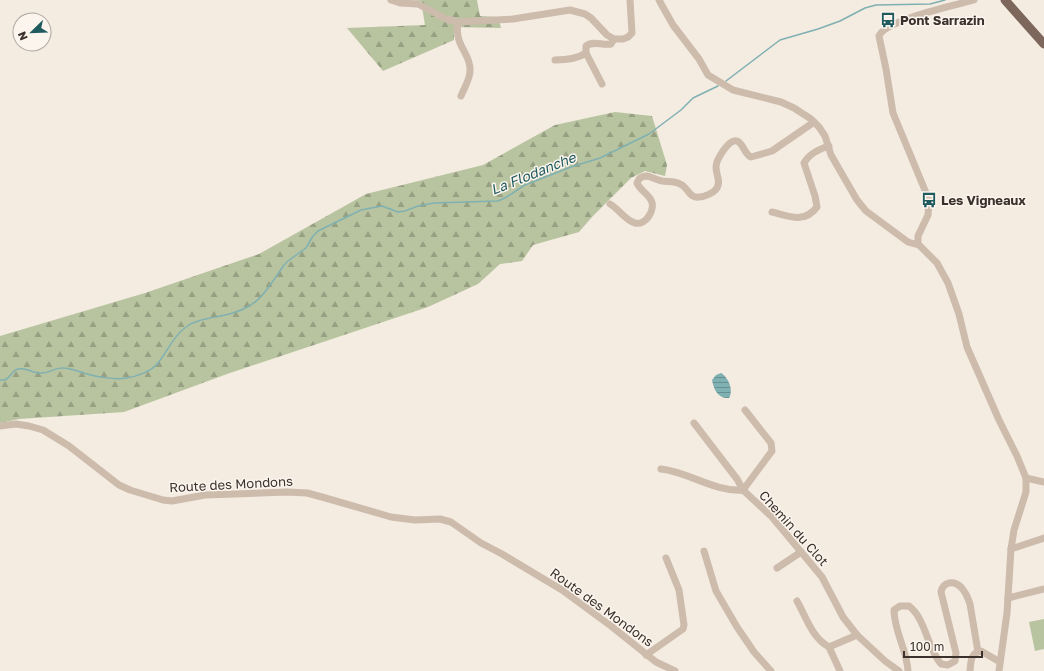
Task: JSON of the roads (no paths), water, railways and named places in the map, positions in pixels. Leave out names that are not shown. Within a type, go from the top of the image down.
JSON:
[{"type":"main road","points":[[1005,0],[1044,44]]},
{"type":"street","points":[[391,0],[400,3],[418,4],[446,19],[458,22],[513,19],[570,10],[585,14],[591,18],[607,35],[614,39],[623,39],[632,34],[630,0]]},
{"type":"street","points":[[659,0],[674,25],[699,59],[708,75],[733,90],[781,102],[794,108],[804,113],[820,127],[829,146],[831,155],[857,200],[866,211],[908,242],[918,244],[937,263],[948,284],[959,314],[969,352],[1026,478],[1026,492],[1014,530],[1011,549],[1008,598],[999,671]]},
{"type":"street","points":[[918,244],[918,236],[930,210],[929,200],[894,113],[879,36],[883,30],[909,18],[974,0]]},
{"type":"street","points":[[458,22],[458,38],[471,72],[461,96]]},
{"type":"street","points":[[602,84],[586,53],[586,46],[590,43],[605,45],[611,44],[614,39]]},
{"type":"street","points":[[555,60],[568,60],[586,53]]},
{"type":"street","points":[[610,204],[631,221],[642,223],[649,216],[653,205],[651,200],[639,187],[637,183],[639,179],[647,176],[664,181],[679,183],[683,185],[695,198],[700,197],[714,192],[717,189],[719,181],[716,172],[716,163],[725,147],[733,141],[740,143],[747,155],[751,157],[772,151],[814,122]]},
{"type":"street","points":[[772,212],[799,218],[812,212],[817,207],[804,163],[806,159],[816,152],[829,146]]},
{"type":"street","points":[[694,423],[737,479],[743,490],[772,451],[771,443],[745,410]]},
{"type":"street","name":"Route des Mondons","points":[[0,426],[16,424],[43,430],[70,446],[119,485],[163,500],[172,501],[205,495],[294,492],[322,497],[391,517],[415,520],[440,519],[451,522],[482,543],[562,590],[611,626],[646,655],[656,662],[675,671]]},
{"type":"street","name":"Chemin du Clot","points":[[661,469],[673,470],[727,490],[743,490],[772,517],[822,577],[843,617],[857,635],[884,661],[898,670]]},
{"type":"street","points":[[1026,478],[1044,482]]},
{"type":"street","points":[[1011,549],[1044,538]]},
{"type":"street","points":[[704,551],[716,591],[737,627],[754,652],[771,671]]},
{"type":"street","points":[[777,568],[801,552]]},
{"type":"street","points":[[646,655],[683,629],[684,625],[679,590],[666,558]]},
{"type":"street","points":[[908,671],[908,663],[894,618],[894,610],[900,606],[909,606],[916,614],[936,657],[941,664],[948,665],[955,661],[956,653],[941,592],[944,585],[947,584],[951,583],[960,586],[968,599],[978,652]]},
{"type":"street","points":[[1008,598],[1044,589]]},
{"type":"street","points":[[797,601],[815,635],[823,644],[829,647],[840,671]]},
{"type":"street","points":[[829,647],[857,635]]},
{"type":"street","points":[[970,671],[974,653],[981,652],[1000,662]]},
{"type":"street","points":[[887,671],[898,670]]},
{"type":"water","points":[[721,373],[726,377],[730,384],[731,391],[729,398],[719,395],[714,387],[712,380],[716,375]]},
{"type":"waterway","name":"La Flodanche","points":[[726,81],[780,40],[840,21],[865,8],[876,5],[930,4],[945,0]]},
{"type":"waterway","name":"La Flodanche","points":[[0,380],[5,380],[17,369],[43,373],[57,368],[66,368],[96,376],[117,379],[144,373],[155,366],[181,331],[190,325],[203,320],[234,313],[244,309],[259,299],[284,265],[306,248],[313,236],[318,231],[361,210],[382,206],[398,212],[434,203],[498,201],[525,185],[571,167],[600,158],[649,134],[681,110],[693,98],[718,86]]},
{"type":"place","name":"Pont Sarrazin","points":[[888,20]]},
{"type":"place","name":"Les Vigneaux","points":[[929,200]]}]
